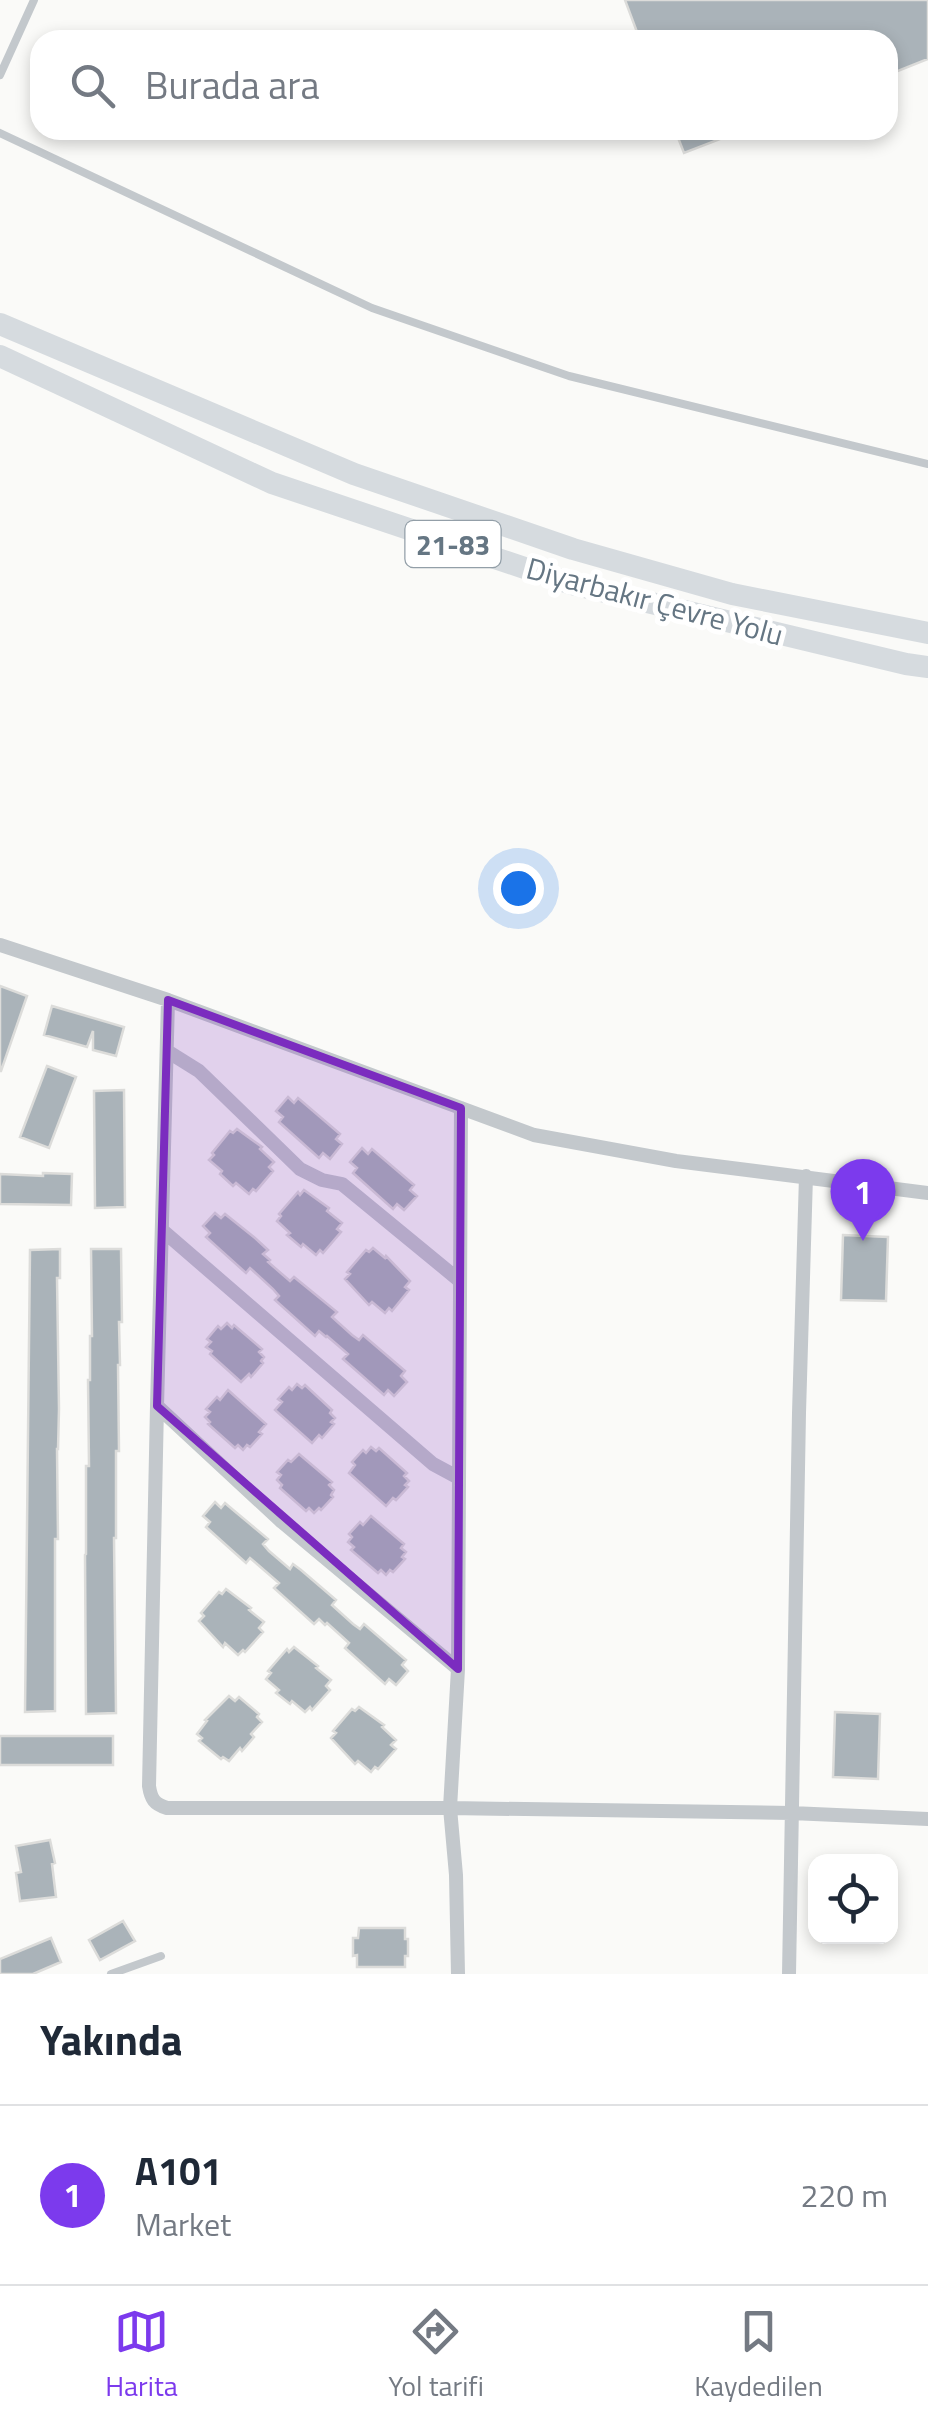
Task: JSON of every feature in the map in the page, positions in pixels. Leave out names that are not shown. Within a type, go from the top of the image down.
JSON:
[{"type":"highway","name":"Diyarbakır Çevre Yolu","points":[[0,324],[354,474],[573,549],[732,594],[928,632]]},
{"type":"highway","name":"Diyarbakır Çevre Yolu","points":[[0,356],[272,483],[572,584],[928,666]]},
{"type":"street","points":[[0,944],[168,1000],[534,1135],[676,1161],[928,1193]]},
{"type":"street","points":[[168,1000],[156,1406],[151,1798],[167,1808],[450,1808],[928,1819]]},
{"type":"street","points":[[167,1051],[199,1071],[300,1169],[342,1184],[460,1281]]},
{"type":"street","points":[[458,1974],[450,1808],[458,1669],[460,1108]]},
{"type":"street","points":[[789,1974],[806,1176]]},
{"type":"street","points":[[162,1230],[433,1464],[459,1478]]},
{"type":"street","points":[[156,1406],[282,1522],[458,1669]]},
{"type":"lane","points":[[0,75],[34,0]]},
{"type":"lane","points":[[1,135],[372,308],[570,376],[928,464]]},
{"type":"lane","points":[[111,1974],[161,1956]]},
{"type":"highlighted area","points":[[168,1000],[461,1108],[458,1669],[157,1406]]},
{"type":"building","points":[[625,0],[928,0],[928,59],[898,71],[898,30],[636,30]]},
{"type":"building","points":[[679,140],[718,140],[684,153]]},
{"type":"building","points":[[0,986],[27,996],[1,1071],[0,1071]]},
{"type":"building","points":[[52,1006],[124,1027],[116,1056],[93,1050],[93,1031],[87,1047],[44,1035]]},
{"type":"building","points":[[47,1066],[76,1077],[49,1148],[20,1137]]},
{"type":"building","points":[[124,1090],[125,1207],[95,1208],[94,1091]]},
{"type":"building","points":[[288,1097],[294,1103],[298,1098],[340,1134],[336,1139],[342,1144],[330,1159],[323,1153],[319,1158],[279,1122],[283,1117],[276,1111]]},
{"type":"building","points":[[237,1129],[262,1147],[274,1162],[269,1167],[273,1171],[249,1194],[236,1183],[233,1186],[209,1160],[230,1131]]},
{"type":"building","points":[[362,1148],[368,1154],[372,1149],[414,1185],[410,1190],[417,1196],[404,1210],[397,1204],[393,1209],[353,1173],[357,1168],[350,1162]]},
{"type":"building","points":[[0,1174],[72,1174],[71,1205],[0,1204]]},
{"type":"building","points":[[304,1190],[342,1223],[337,1229],[341,1232],[323,1253],[320,1250],[316,1255],[287,1235],[290,1233],[277,1221],[298,1192],[300,1195]]},
{"type":"building","points":[[215,1213],[221,1218],[225,1214],[255,1238],[268,1250],[263,1254],[268,1262],[290,1281],[294,1277],[337,1312],[332,1317],[352,1335],[359,1340],[363,1335],[405,1371],[401,1376],[407,1382],[394,1396],[388,1390],[384,1395],[343,1359],[348,1354],[319,1331],[315,1336],[275,1300],[279,1296],[250,1268],[246,1273],[206,1237],[210,1233],[203,1226]]},
{"type":"building","points":[[843,1235],[888,1237],[886,1301],[841,1300]]},
{"type":"building","points":[[373,1248],[410,1281],[405,1287],[409,1290],[392,1311],[389,1308],[385,1313],[372,1302],[369,1305],[345,1279],[366,1250]]},
{"type":"building","points":[[60,1249],[55,1711],[25,1712],[30,1250]]},
{"type":"building","points":[[91,1249],[121,1249],[122,1322],[114,1538],[116,1713],[86,1714],[85,1555]]},
{"type":"building","points":[[227,1323],[262,1349],[259,1352],[264,1357],[251,1377],[249,1374],[241,1382],[206,1347],[211,1342],[207,1339],[218,1326],[221,1329]]},
{"type":"building","points":[[297,1384],[302,1388],[305,1385],[332,1410],[335,1418],[322,1438],[319,1435],[312,1443],[275,1410],[282,1402],[278,1399]]},
{"type":"building","points":[[228,1390],[266,1424],[259,1432],[262,1434],[243,1450],[238,1445],[235,1448],[205,1417],[210,1412],[206,1409]]},
{"type":"building","points":[[371,1447],[376,1451],[379,1448],[407,1473],[404,1476],[408,1487],[386,1506],[349,1473],[355,1465],[352,1462]]},
{"type":"building","points":[[299,1454],[332,1482],[329,1485],[334,1490],[333,1497],[314,1513],[309,1508],[306,1511],[280,1488],[277,1480],[281,1475],[277,1472]]},
{"type":"building","points":[[215,1502],[221,1508],[225,1503],[268,1539],[263,1544],[269,1551],[290,1569],[293,1564],[336,1600],[332,1605],[353,1624],[360,1629],[364,1624],[406,1660],[402,1665],[408,1671],[396,1685],[389,1679],[385,1684],[345,1648],[349,1643],[327,1623],[319,1619],[314,1624],[274,1588],[279,1583],[250,1558],[246,1563],[206,1527],[210,1522],[203,1516]]},
{"type":"building","points":[[371,1516],[404,1544],[401,1548],[406,1552],[402,1557],[405,1559],[386,1575],[381,1570],[378,1573],[351,1550],[354,1547],[348,1542],[352,1537],[349,1534]]},
{"type":"building","points":[[226,1589],[264,1622],[259,1628],[263,1632],[238,1655],[225,1643],[223,1647],[199,1621],[204,1616],[201,1613]]},
{"type":"building","points":[[294,1647],[331,1680],[326,1686],[330,1690],[312,1710],[310,1707],[305,1712],[276,1693],[279,1690],[266,1679],[287,1649],[289,1652]]},
{"type":"building","points":[[229,1696],[235,1701],[239,1697],[259,1714],[262,1722],[251,1734],[254,1737],[229,1761],[199,1741],[202,1738],[197,1734]]},
{"type":"building","points":[[359,1707],[384,1725],[396,1740],[391,1745],[396,1749],[371,1772],[358,1761],[355,1764],[331,1738],[352,1709]]},
{"type":"building","points":[[835,1712],[880,1714],[878,1779],[833,1777]]},
{"type":"building","points":[[0,1736],[113,1736],[113,1765],[0,1765]]},
{"type":"building","points":[[50,1840],[56,1897],[20,1901],[16,1873],[21,1872],[16,1846]]},
{"type":"building","points":[[123,1921],[135,1941],[100,1960],[89,1940]]},
{"type":"building","points":[[359,1928],[405,1928],[405,1967],[357,1967],[353,1938],[358,1938]]},
{"type":"building","points":[[51,1938],[61,1962],[33,1974],[0,1974],[0,1959]]},
{"type":"place","name":"A101","points":[[863,1241]]}]
